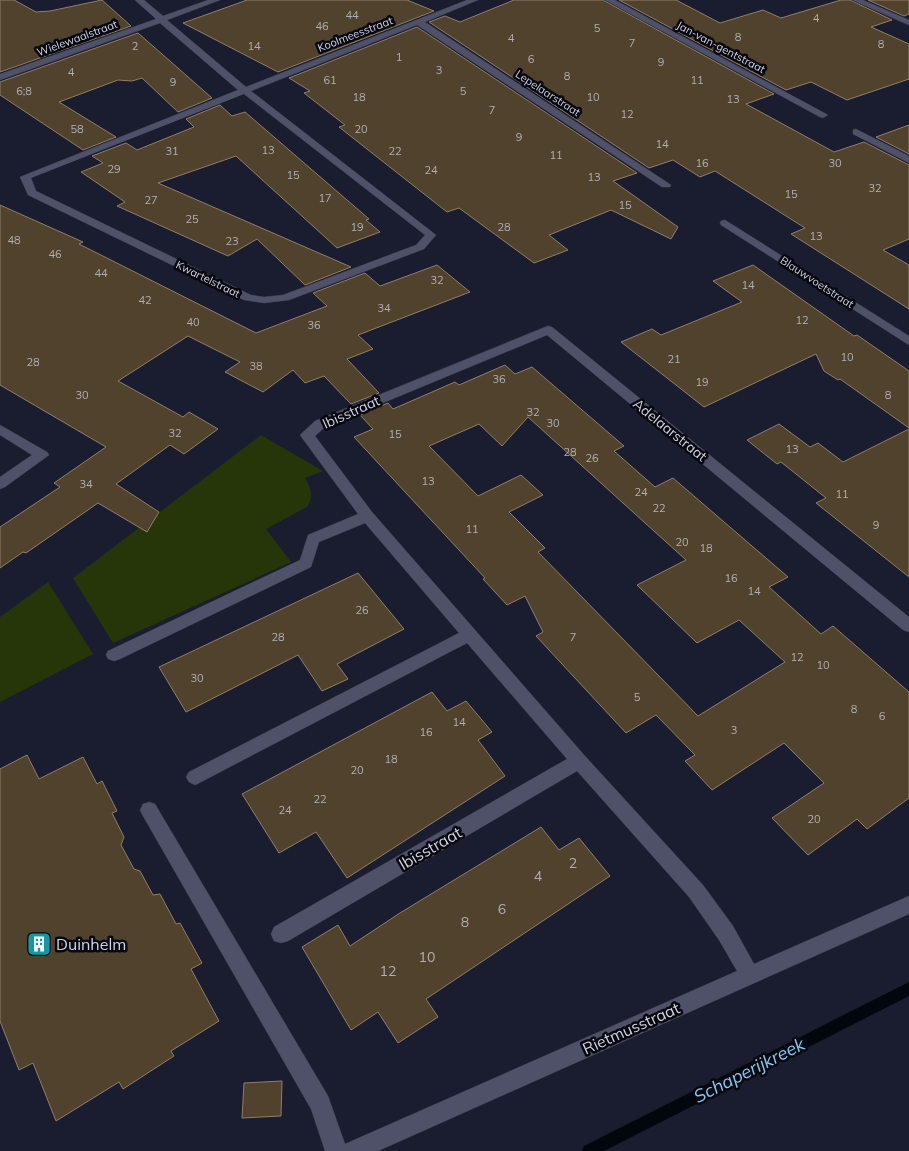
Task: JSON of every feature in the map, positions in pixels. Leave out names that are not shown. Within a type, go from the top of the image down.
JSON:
[{"type":"street","name":"Kwartelstraat","points":[[139,0],[244,90],[430,235],[420,247],[285,298],[264,300],[248,298],[32,193],[25,177],[244,90]]},
{"type":"street","name":"Wielewaalstraat","points":[[0,77],[216,0]]},
{"type":"street","name":"Koolmeesstraat","points":[[244,90],[474,0]]},
{"type":"street","name":"Jan-van-gentstraat","points":[[609,0],[823,115]]},
{"type":"street","points":[[856,0],[909,23]]},
{"type":"street","name":"Lepelaarstraat","points":[[417,22],[426,26],[666,185]]},
{"type":"street","points":[[856,132],[909,160]]},
{"type":"street","name":"Blauwvoetstraat","points":[[725,223],[909,341]]},
{"type":"street","name":"Adelaarstraat","points":[[407,387],[548,330],[909,626]]},
{"type":"street","name":"Ibisstraat","points":[[407,387],[320,424],[307,435],[367,516],[579,761],[696,891],[726,933],[750,975]]},
{"type":"street","points":[[0,429],[42,455],[0,484]]},
{"type":"street","points":[[114,656],[306,563],[313,539],[367,516]]},
{"type":"street","points":[[196,777],[470,634]]},
{"type":"street","name":"Ibisstraat","points":[[281,934],[579,761]]},
{"type":"street","points":[[149,810],[320,1104],[336,1151]]},
{"type":"street","name":"Rietmusstraat","points":[[354,1151],[909,905]]},
{"type":"green space","points":[[261,435],[323,471],[305,478],[311,492],[307,507],[266,529],[291,562],[113,643],[73,578]]},
{"type":"green space","points":[[48,582],[93,654],[0,702],[0,617]]},
{"type":"building","points":[[0,0],[14,0],[36,12],[50,11],[102,0],[131,26],[0,72]]},
{"type":"building","points":[[247,0],[407,0],[434,11],[278,72],[183,23]]},
{"type":"building","points":[[514,0],[603,0],[774,94],[746,104],[834,152],[864,142],[909,165],[909,239],[883,250],[909,265],[909,309],[791,234],[805,228],[715,171],[700,177],[673,160],[649,168],[429,22],[445,16],[460,22]]},
{"type":"building","points":[[619,0],[676,0],[720,23],[763,10],[781,18],[841,0],[850,0],[892,20],[871,27],[909,44],[909,79],[847,100],[811,82],[786,90]]},
{"type":"building","points":[[868,0],[909,0],[909,14],[904,16]]},
{"type":"building","points":[[417,27],[637,173],[613,181],[678,227],[671,239],[611,210],[549,235],[568,250],[534,263],[459,208],[447,212],[339,127],[345,125],[304,93],[310,91],[289,78]]},
{"type":"building","points":[[138,33],[212,98],[178,112],[142,78],[132,81],[118,80],[59,102],[116,137],[83,150],[0,95],[0,82]]},
{"type":"building","points":[[220,105],[232,116],[245,112],[369,219],[366,220],[380,232],[337,248],[236,156],[158,183],[351,267],[305,285],[257,239],[228,256],[117,206],[125,202],[81,172],[103,163],[92,156],[126,143],[137,150],[194,127],[186,119]]},
{"type":"building","points":[[909,125],[909,154],[876,137]]},
{"type":"building","points":[[0,205],[83,242],[79,244],[256,333],[327,306],[313,293],[365,273],[380,286],[437,265],[470,292],[358,335],[373,349],[347,359],[379,393],[351,404],[324,376],[305,383],[293,370],[263,392],[225,372],[240,362],[188,336],[118,381],[183,417],[189,412],[218,429],[184,454],[170,445],[116,484],[159,512],[147,532],[98,503],[26,553],[23,552],[0,568],[0,527],[60,487],[54,483],[106,447],[0,385]]},
{"type":"building","points":[[753,265],[854,336],[857,335],[909,371],[909,428],[840,379],[838,380],[824,371],[816,354],[704,407],[621,342],[652,329],[661,335],[742,302],[713,281]]},
{"type":"building","points":[[505,365],[515,374],[532,367],[624,446],[614,451],[655,487],[673,478],[788,577],[769,587],[821,634],[833,626],[909,692],[909,798],[867,829],[857,819],[808,855],[772,818],[824,783],[784,743],[712,790],[685,761],[695,755],[656,715],[626,733],[536,636],[543,632],[525,596],[507,605],[483,579],[485,578],[354,437],[373,429],[360,415],[388,403],[393,409],[455,382],[459,385]],"holes":[[[528,417],[686,560],[637,585],[697,643],[739,620],[785,662],[698,716],[538,552],[545,548],[509,512],[543,495],[521,475],[478,496],[429,446],[479,424],[502,446]]]},
{"type":"building","points":[[779,424],[810,447],[818,443],[843,462],[909,429],[909,577],[816,503],[826,498],[781,462],[777,464],[747,440]]},
{"type":"building","points":[[358,573],[404,629],[337,664],[348,679],[322,691],[298,655],[186,712],[159,667]]},
{"type":"building","points":[[432,692],[447,711],[466,701],[492,732],[478,740],[505,776],[347,878],[316,832],[279,853],[242,794]]},
{"type":"building","name":"Duinhelm","points":[[27,755],[39,779],[83,757],[97,784],[102,781],[117,811],[112,813],[124,837],[121,845],[134,869],[140,871],[153,895],[160,894],[176,924],[180,923],[202,963],[191,969],[219,1021],[171,1051],[174,1056],[123,1089],[119,1082],[56,1121],[33,1063],[19,1070],[0,1021],[0,769]]},
{"type":"building","points":[[541,827],[559,850],[579,838],[610,876],[426,999],[438,1017],[398,1043],[378,1012],[351,1030],[302,947],[338,925],[350,946],[400,913]]},
{"type":"building","points":[[282,1081],[281,1116],[242,1118],[244,1083]]},
{"type":"waterway","name":"Schaperijkreek","points":[[589,1151],[909,989]]},
{"type":"place","name":"Duinhelm","points":[[39,944]]}]
